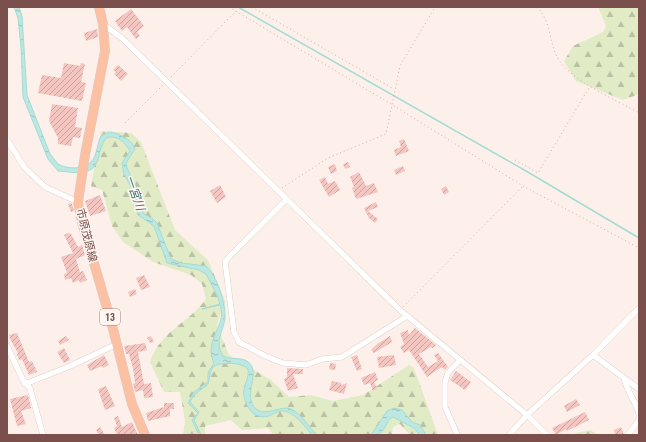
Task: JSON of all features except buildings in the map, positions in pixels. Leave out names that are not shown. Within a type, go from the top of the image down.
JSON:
[{"type":"main road","name":"市原茂原線","points":[[99,7],[103,24],[105,51],[85,155],[79,200],[82,222],[117,344],[132,404],[145,435]]},
{"type":"street","points":[[103,24],[123,39],[167,81],[400,310],[526,415],[547,435]]},
{"type":"street","points":[[7,140],[25,168],[45,187],[79,200]]},
{"type":"street","points":[[287,199],[225,261],[234,332],[238,342],[265,356],[283,363],[306,365],[322,359],[342,357],[407,316]]},
{"type":"street","points":[[509,435],[526,415],[593,355],[639,308]]},
{"type":"street","points":[[25,384],[68,367],[117,344]]},
{"type":"street","points":[[7,346],[25,384],[30,388],[43,435]]},
{"type":"street","points":[[593,355],[639,389]]},
{"type":"street","points":[[457,434],[445,407],[445,382],[448,373],[460,360]]},
{"type":"street","points":[[624,378],[628,391],[639,413],[639,418],[628,435]]},
{"type":"path","points":[[229,7],[391,104],[523,186],[639,248]]},
{"type":"path","points":[[252,7],[394,90]]},
{"type":"path","points":[[279,191],[291,181],[328,158],[386,134],[400,66],[434,7]]},
{"type":"path","points":[[536,7],[547,21],[561,63],[577,78],[639,114]]},
{"type":"path","points":[[125,123],[236,11]]},
{"type":"path","points":[[516,160],[538,173],[590,85]]},
{"type":"path","points":[[400,310],[523,186]]},
{"type":"green space","points":[[598,7],[639,7],[639,94],[623,100],[576,81],[564,61],[573,46],[603,32],[606,26]]},
{"type":"green space","points":[[101,131],[131,133],[141,142],[175,230],[208,260],[225,301],[217,325],[229,355],[271,380],[289,397],[311,395],[333,401],[363,395],[409,365],[414,368],[438,435],[410,435],[400,424],[393,427],[392,435],[273,435],[268,428],[242,430],[231,420],[205,426],[205,435],[183,435],[185,421],[180,392],[164,392],[150,362],[155,351],[168,334],[192,314],[206,299],[202,284],[191,275],[153,262],[123,242],[112,226],[102,190],[91,186]]},
{"type":"green space","points":[[590,430],[599,435],[573,435],[576,433]]},
{"type":"water","name":"一宮川","points":[[14,7],[19,7],[22,16],[27,95],[50,154],[61,166],[75,168],[88,165],[91,162],[95,157],[101,136],[109,132],[121,135],[131,142],[135,149],[126,163],[139,193],[143,213],[157,223],[171,259],[181,263],[206,266],[214,276],[220,290],[225,312],[224,323],[219,341],[220,351],[223,356],[247,361],[251,366],[253,371],[251,391],[252,403],[256,409],[264,412],[282,408],[291,409],[302,417],[317,435],[312,435],[300,420],[288,412],[280,411],[264,417],[255,415],[249,409],[245,400],[244,393],[248,369],[241,365],[227,363],[214,366],[211,370],[208,384],[194,395],[190,402],[199,412],[194,420],[201,435],[199,435],[192,420],[198,413],[188,403],[194,392],[208,382],[208,373],[214,363],[211,354],[211,346],[219,326],[222,312],[220,305],[202,309],[220,304],[217,295],[206,274],[199,270],[167,263],[154,226],[138,215],[133,190],[124,174],[122,163],[130,151],[123,142],[113,137],[106,138],[95,165],[92,169],[87,171],[76,173],[58,171],[48,159],[23,97],[21,47],[18,18]]},
{"type":"water","points":[[394,408],[402,410],[412,422],[420,425],[426,435],[420,435],[414,428],[393,417],[390,419],[383,431],[371,435],[387,411]]},
{"type":"waterway","points":[[238,7],[526,171],[639,238]]}]
